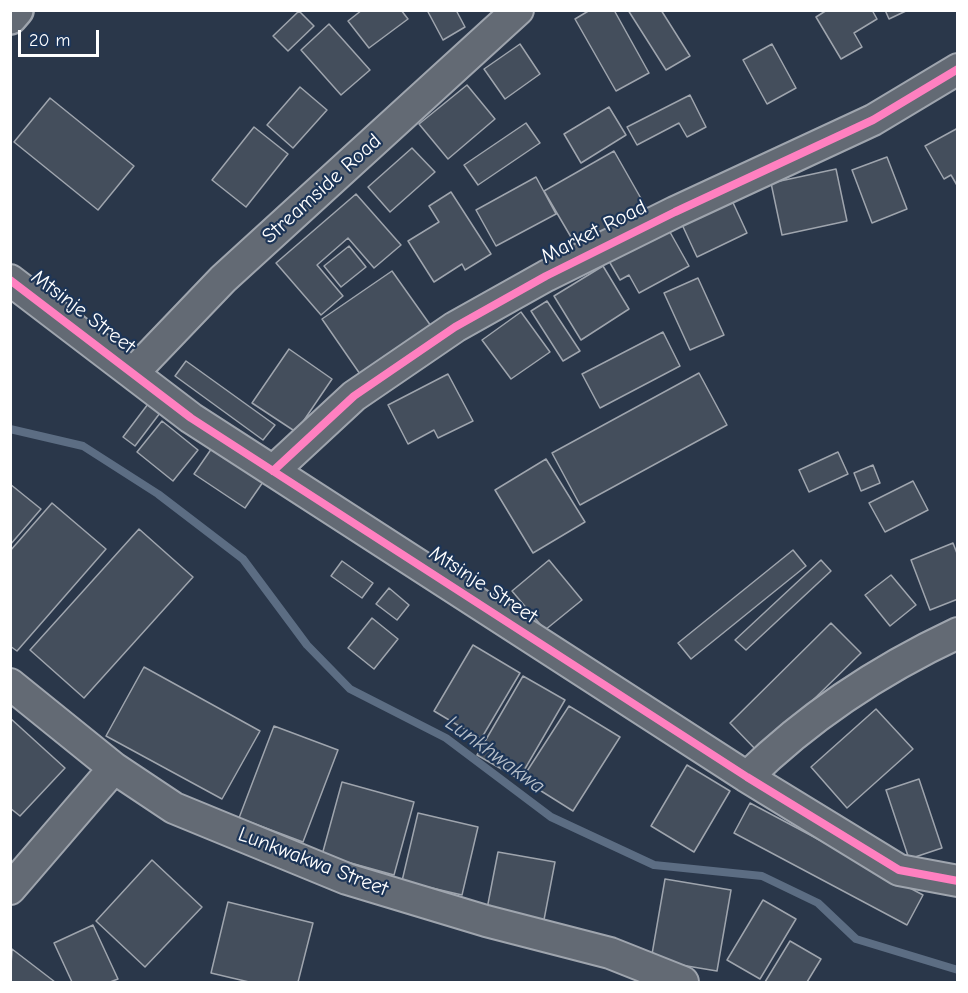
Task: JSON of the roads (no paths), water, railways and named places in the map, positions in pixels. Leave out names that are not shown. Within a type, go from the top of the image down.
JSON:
[{"type":"street","points":[[10,17],[16,10]]},
{"type":"street","name":"Streamside Road","points":[[133,373],[223,279],[518,10]]},
{"type":"street","name":"Market Road","points":[[273,471],[354,396],[455,327],[546,276],[675,212],[873,120],[957,69]]},
{"type":"street","name":"Mtsinje Street","points":[[10,280],[191,418],[747,777],[899,870],[957,881]]},
{"type":"street","points":[[747,777],[776,748],[830,705],[909,656],[957,633]]},
{"type":"street","name":"Lunkwakwa Street","points":[[10,684],[114,768],[174,808],[347,879],[486,921],[610,953],[683,982]]},
{"type":"street","points":[[10,889],[114,768]]},
{"type":"waterway","name":"Lunkhwakwa","points":[[10,429],[83,446],[158,494],[243,559],[307,645],[350,689],[446,738],[551,817],[654,865],[762,876],[818,903],[856,939],[958,970]]}]
